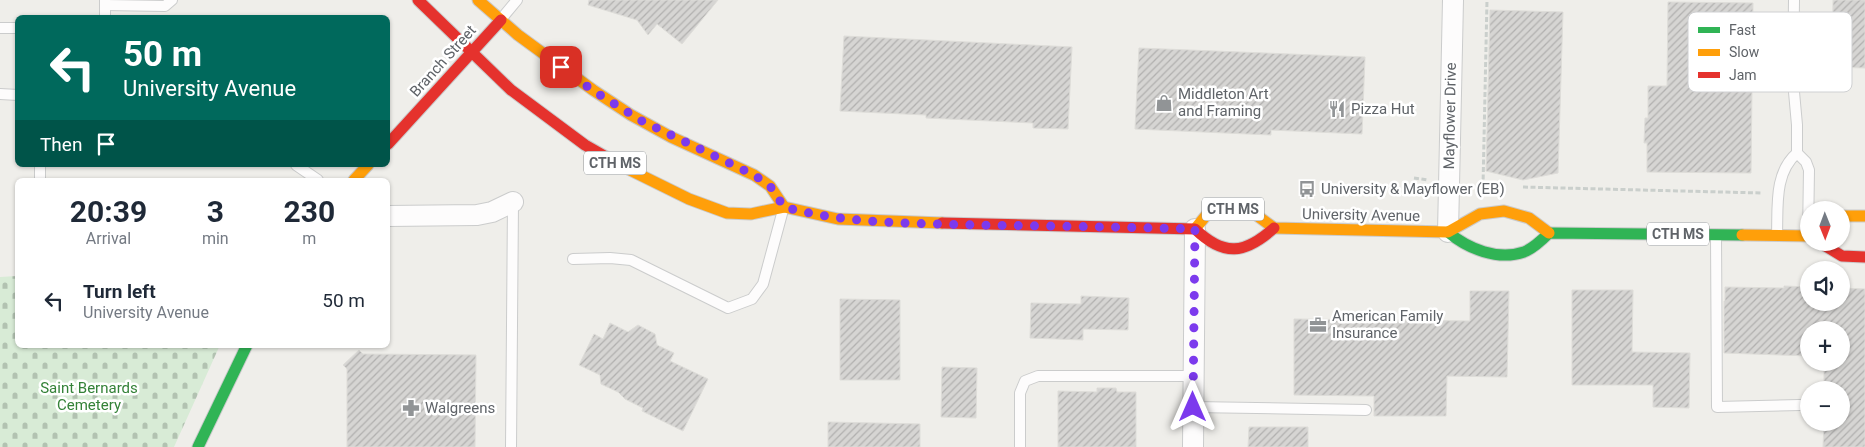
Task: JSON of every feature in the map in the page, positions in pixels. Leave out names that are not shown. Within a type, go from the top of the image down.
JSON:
[{"type":"main road","name":"CTH MS","points":[[418,0],[517,95],[551,122],[603,156],[644,178],[689,199],[727,213],[751,214],[784,207],[849,220],[902,223],[1195,229],[1214,245],[1235,249],[1255,245],[1274,228],[1251,210],[1225,208],[1208,213],[1195,229]]},
{"type":"main road","points":[[478,0],[500,20],[582,83],[631,115],[672,137],[761,179],[770,186],[784,207]]},
{"type":"main road","name":"Branch Street","points":[[390,142],[500,20]]},
{"type":"main road","points":[[356,178],[366,167]]},
{"type":"main road","points":[[1515,212],[1529,218],[1549,233],[1530,249],[1513,254],[1494,253],[1471,248],[1462,244],[1448,232],[1480,214],[1515,212]]},
{"type":"main road","points":[[1850,216],[1865,216]]},
{"type":"main road","name":"University Avenue","points":[[1274,228],[1448,232]]},
{"type":"main road","name":"CTH MS","points":[[1549,233],[1800,235]]},
{"type":"main road","points":[[1834,251],[1842,256],[1865,258]]},
{"type":"main road","points":[[198,447],[246,348]]},
{"type":"street","name":"Mayflower Drive","points":[[1448,232],[1453,0]]},
{"type":"street","points":[[390,216],[476,215],[492,212],[513,202]]},
{"type":"street","points":[[1193,447],[1195,229]]},
{"type":"lane","points":[[105,15],[105,2],[165,6],[172,0]]},
{"type":"lane","points":[[500,20],[517,0]]},
{"type":"lane","points":[[0,28],[15,28]]},
{"type":"lane","points":[[1777,235],[1779,193],[1783,172],[1797,153],[1794,92]]},
{"type":"lane","points":[[0,94],[15,94]]},
{"type":"lane","points":[[1797,153],[1806,162],[1809,170],[1809,201]]},
{"type":"lane","points":[[299,167],[315,178]]},
{"type":"lane","points":[[510,447],[513,202]]},
{"type":"lane","points":[[574,259],[610,258],[631,260],[728,308],[752,299],[763,284],[784,207]]},
{"type":"lane","points":[[1716,234],[1717,406],[1800,405]]},
{"type":"lane","points":[[1020,447],[1020,393],[1025,381],[1038,376],[1193,376]]},
{"type":"lane","points":[[1193,407],[1366,410]]},
{"type":"path","points":[[1486,0],[1483,186],[1492,186]]},
{"type":"path","points":[[1520,187],[1779,193]]},
{"type":"green space","name":"Saint Bernards Cemetery","points":[[15,276],[15,348],[219,348],[174,447],[0,447],[0,277]]},
{"type":"building","points":[[589,0],[718,0],[682,44],[657,24],[648,35],[637,20],[588,5]]},
{"type":"building","points":[[1833,0],[1865,0],[1865,68],[1852,68],[1852,12],[1833,12]]},
{"type":"building","points":[[1668,2],[1753,3],[1753,12],[1688,12],[1688,92],[1752,92],[1751,173],[1647,172],[1647,143],[1644,143],[1645,118],[1648,118],[1648,86],[1667,86]]},
{"type":"building","points":[[1490,10],[1563,12],[1558,173],[1523,180],[1486,171]]},
{"type":"building","points":[[844,36],[1072,47],[1068,129],[1033,128],[1033,123],[926,118],[926,115],[840,111]]},
{"type":"building","points":[[1139,48],[1365,57],[1362,134],[1271,130],[1271,135],[1135,129]]},
{"type":"building","points":[[1784,286],[1800,287],[1800,311],[1850,311],[1850,288],[1865,289],[1865,447],[1823,447],[1824,431],[1850,431],[1850,381],[1824,381],[1824,371],[1850,371],[1850,321],[1800,321],[1800,356],[1724,353],[1725,287],[1784,288]]},
{"type":"building","points":[[1572,290],[1633,290],[1632,352],[1690,353],[1689,408],[1653,407],[1653,385],[1572,385]]},
{"type":"building","points":[[1470,291],[1509,291],[1507,377],[1447,376],[1446,416],[1374,416],[1374,396],[1294,395],[1294,319],[1470,321]]},
{"type":"building","points":[[1081,296],[1129,298],[1128,330],[1083,329],[1083,340],[1030,338],[1031,303],[1081,304]]},
{"type":"building","points":[[840,299],[900,300],[900,380],[840,380]]},
{"type":"building","points":[[610,323],[628,332],[638,325],[655,334],[657,345],[674,353],[670,361],[708,379],[683,431],[642,411],[643,408],[601,384],[600,375],[579,365],[594,334],[603,339]]},
{"type":"building","name":"Walgreens","points":[[359,350],[363,354],[476,355],[475,447],[347,447],[347,369],[343,365]]},
{"type":"building","points":[[942,367],[977,368],[976,418],[941,417]]},
{"type":"building","points":[[1097,388],[1116,388],[1117,392],[1136,392],[1136,447],[1058,447],[1058,391],[1097,392]]},
{"type":"building","points":[[828,422],[920,424],[920,447],[828,447]]},
{"type":"building","points":[[1249,427],[1308,427],[1308,447],[1248,447]]},
{"type":"traffic: fast","points":[[1448,232],[1474,248],[1484,252],[1504,255],[1524,252],[1538,244],[1549,233],[1742,235]]},
{"type":"traffic: fast","points":[[198,447],[246,348]]},
{"type":"traffic: slow","points":[[478,0],[518,35],[593,90],[631,115],[671,137],[754,175],[770,186],[784,207]]},
{"type":"traffic: slow","points":[[622,166],[689,199],[727,213],[751,214],[784,207],[838,219],[942,223]]},
{"type":"traffic: slow","points":[[356,178],[366,167]]},
{"type":"traffic: slow","points":[[1195,229],[1208,213],[1221,209],[1251,211],[1274,228],[1448,232],[1480,214],[1504,211],[1529,218],[1549,233]]},
{"type":"traffic: slow","points":[[1850,216],[1865,216]]},
{"type":"traffic: slow","points":[[1742,235],[1800,236]]},
{"type":"traffic: jam","points":[[418,0],[511,90],[585,145],[622,166]]},
{"type":"traffic: jam","points":[[390,142],[501,20]]},
{"type":"traffic: jam","points":[[942,223],[1195,229],[1216,244],[1234,249],[1254,243],[1274,228]]},
{"type":"traffic: jam","points":[[1834,251],[1842,256],[1865,257]]},
{"type":"place","name":"Middleton Art and Framing","points":[[1164,103]]},
{"type":"place","name":"Pizza Hut","points":[[1337,109]]},
{"type":"place","name":"University & Mayflower (EB)","points":[[1307,189]]},
{"type":"place","name":"American Family Insurance","points":[[1318,325]]},
{"type":"place","name":"Walgreens","points":[[411,408]]},
{"type":"route","points":[[561,67],[592,90],[642,121],[761,179],[770,186],[784,207],[849,220],[902,223],[1195,229],[1193,407]]}]
